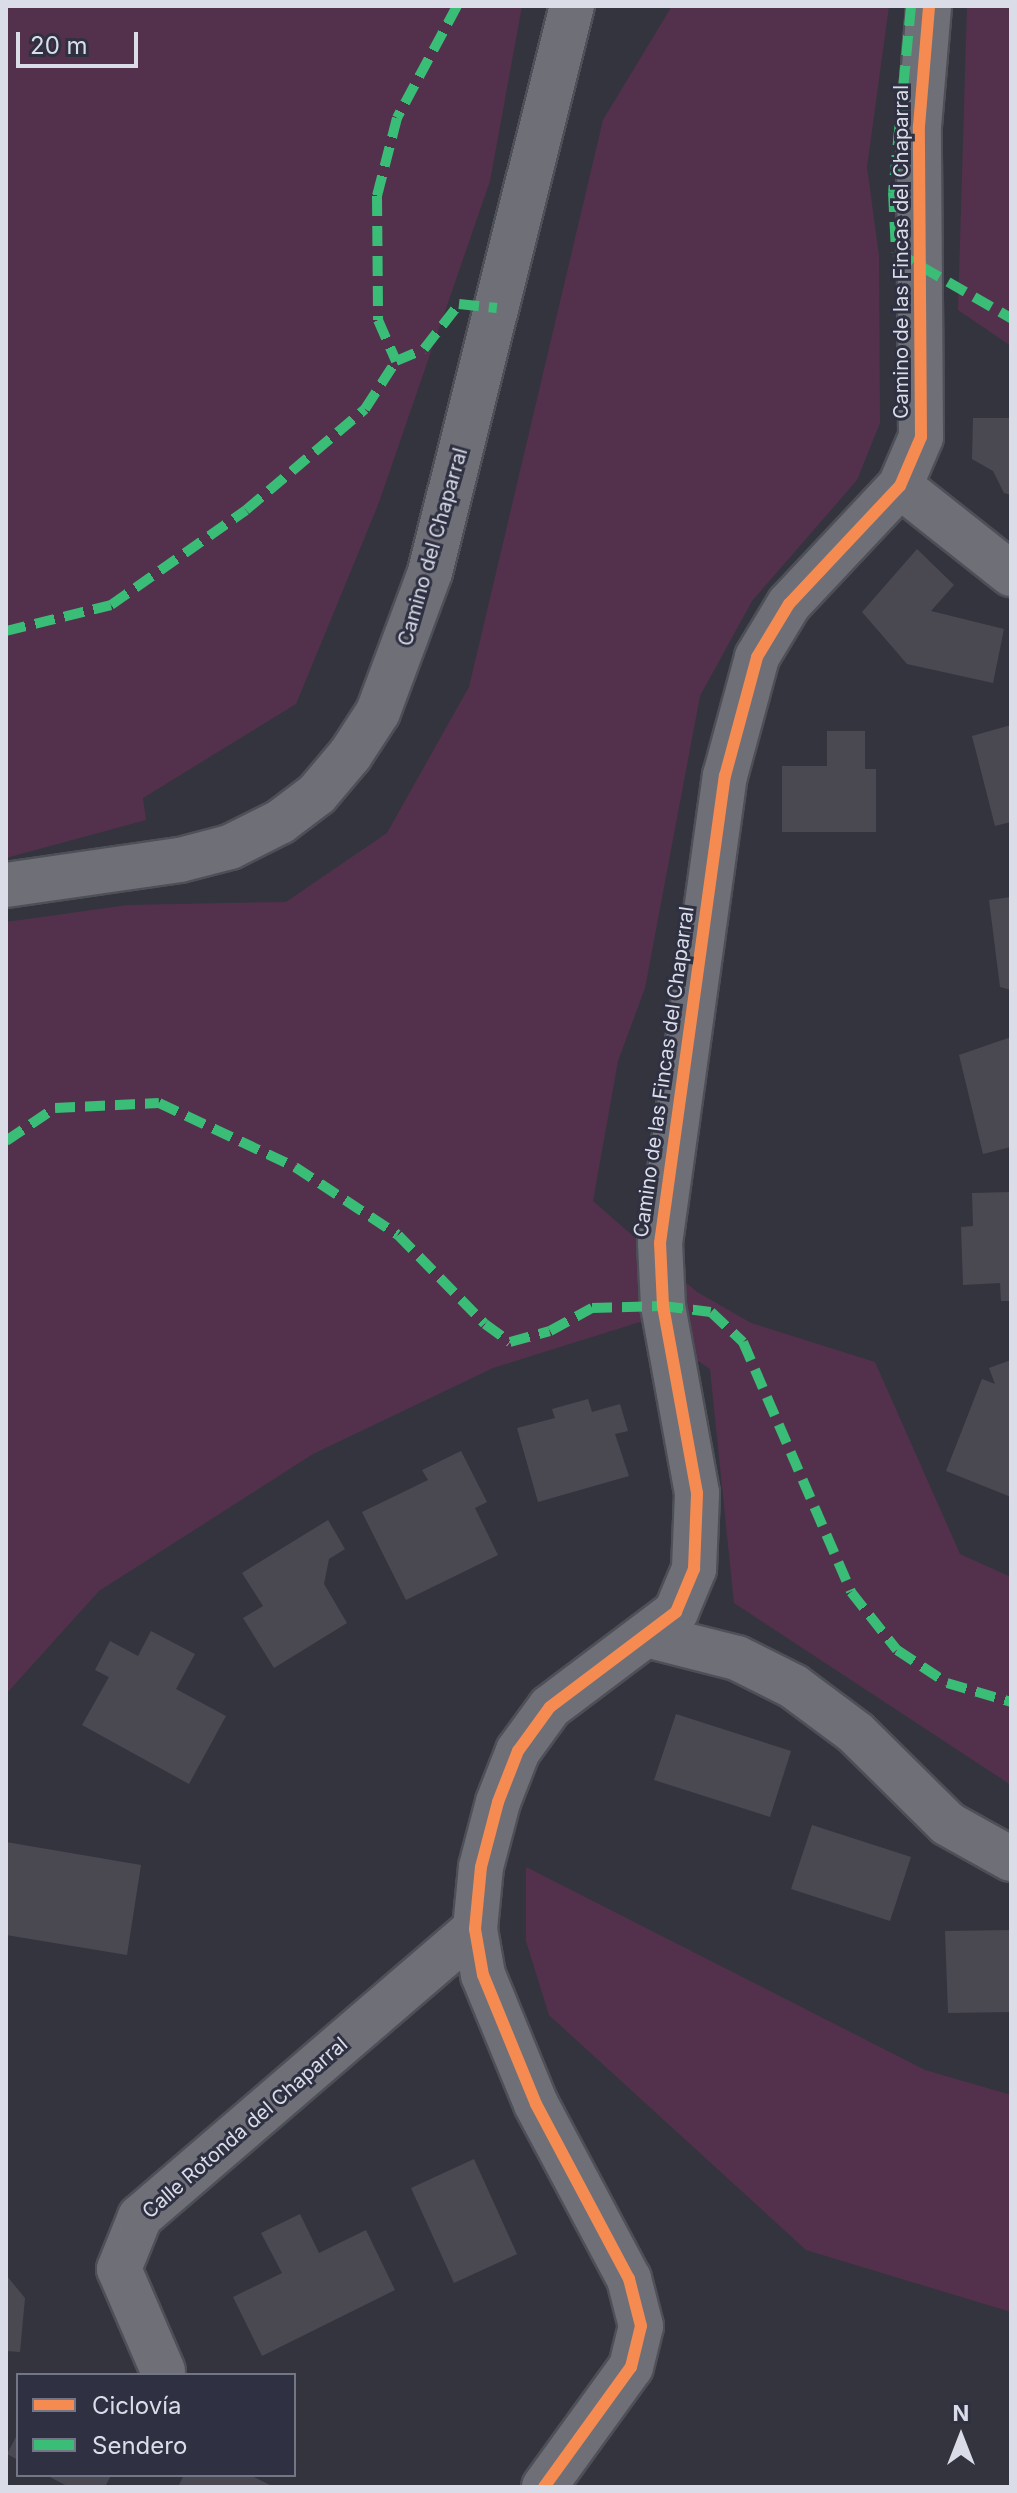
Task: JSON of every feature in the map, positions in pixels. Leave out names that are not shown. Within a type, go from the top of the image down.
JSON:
[{"type":"street","name":"Camino del Chaparral","points":[[6,885],[180,860],[230,847],[280,822],[317,794],[364,734],[400,660],[430,572],[572,6]]},
{"type":"street","name":"Camino de las Fincas del Chaparral","points":[[544,2487],[631,2367],[641,2326],[629,2279],[503,2031],[483,1975],[475,1929],[481,1867],[498,1802],[518,1751],[550,1707],[650,1636],[676,1612],[694,1569],[699,1531],[663,1306],[660,1243],[734,730],[757,657],[789,604],[900,486],[921,437],[919,126],[929,6]]},
{"type":"street","points":[[900,486],[1011,574]]},
{"type":"street","points":[[650,1636],[737,1658],[793,1686],[856,1733],[948,1824],[1011,1859]]},
{"type":"street","name":"Calle Rotonda del Chaparral","points":[[163,2371],[119,2269],[140,2217],[475,1929]]},
{"type":"shaded area","points":[[6,6],[522,6],[490,181],[378,505],[296,704],[143,798],[146,820],[6,858]]},
{"type":"shaded area","points":[[672,6],[889,6],[867,167],[879,256],[880,423],[857,480],[752,601],[700,696],[645,988],[618,1061],[593,1201],[697,1292],[751,1323],[875,1362],[960,1554],[1011,1577],[1011,1785],[734,1603],[710,1369],[640,1322],[493,1368],[313,1454],[99,1591],[6,1694],[6,922],[128,905],[286,902],[387,833],[469,687],[603,120]]},
{"type":"shaded area","points":[[967,6],[1011,6],[1011,346],[958,310]]},
{"type":"shaded area","points":[[526,1867],[925,2070],[1011,2095],[1011,2312],[806,2250],[549,2015],[526,1941]]},
{"type":"building","points":[[973,418],[1011,418],[1011,495],[1004,493],[993,471],[972,459]]},
{"type":"building","points":[[917,549],[954,585],[931,611],[1004,629],[993,683],[907,664],[862,612]]},
{"type":"building","points":[[1011,725],[1011,822],[995,826],[972,736]]},
{"type":"building","points":[[827,731],[865,731],[865,769],[876,769],[876,832],[782,832],[782,766],[827,766]]},
{"type":"building","points":[[1011,897],[1011,990],[1000,987],[989,900]]},
{"type":"building","points":[[1011,1037],[1011,1147],[983,1154],[959,1055]]},
{"type":"building","points":[[1011,1192],[1011,1301],[1001,1301],[1000,1283],[963,1285],[961,1227],[973,1226],[972,1193]]},
{"type":"building","points":[[1011,1360],[1011,1497],[946,1471],[982,1379],[995,1384],[989,1368]]},
{"type":"building","points":[[588,1399],[592,1412],[620,1404],[628,1431],[615,1434],[629,1476],[538,1502],[517,1428],[555,1418],[552,1409]]},
{"type":"building","points":[[461,1451],[487,1502],[475,1508],[498,1555],[406,1600],[362,1512],[428,1480],[422,1470]]},
{"type":"building","points":[[328,1520],[345,1549],[329,1559],[324,1584],[347,1623],[274,1668],[243,1618],[263,1606],[242,1573]]},
{"type":"building","points":[[151,1631],[195,1654],[176,1689],[226,1716],[189,1784],[82,1725],[109,1677],[95,1670],[110,1641],[138,1656]]},
{"type":"building","points":[[676,1714],[791,1751],[770,1817],[654,1780]]},
{"type":"building","points":[[812,1825],[911,1857],[890,1921],[791,1889]]},
{"type":"building","points":[[6,1842],[141,1865],[127,1955],[6,1935]]},
{"type":"building","points":[[1011,1930],[1011,2012],[948,2013],[945,1931]]},
{"type":"building","points":[[474,2159],[517,2254],[454,2283],[411,2188]]},
{"type":"building","points":[[300,2214],[319,2253],[366,2230],[395,2290],[262,2356],[233,2297],[282,2273],[261,2233]]},
{"type":"building","points":[[6,2275],[25,2298],[20,2352],[6,2351]]},
{"type":"building","points":[[16,2437],[16,2459],[7,2454]]},
{"type":"building","points":[[50,2477],[110,2477],[105,2487],[69,2487]]},
{"type":"building","points":[[183,2477],[254,2477],[274,2487],[178,2487]]},
{"type":"marked path","points":[[457,6],[397,118],[377,196],[378,320],[396,361],[424,349],[459,304],[497,308]]},
{"type":"marked path","points":[[911,6],[893,192],[896,252],[1011,318]]},
{"type":"marked path","points":[[6,631],[111,605],[246,510],[365,409],[396,361]]},
{"type":"marked path","points":[[6,1141],[55,1108],[159,1103],[295,1167],[398,1235],[485,1324],[510,1342],[550,1331],[592,1308],[663,1306],[711,1312],[743,1342],[851,1592],[897,1650],[947,1683],[1011,1702]]},
{"type":"cycle path","points":[[544,2487],[631,2367],[641,2326],[629,2279],[536,2104],[483,1975],[475,1929],[481,1867],[498,1802],[518,1751],[550,1707],[676,1612],[694,1569],[697,1493],[663,1306],[660,1243],[725,776],[757,657],[789,604],[900,486],[921,437],[919,126],[929,6]]}]
